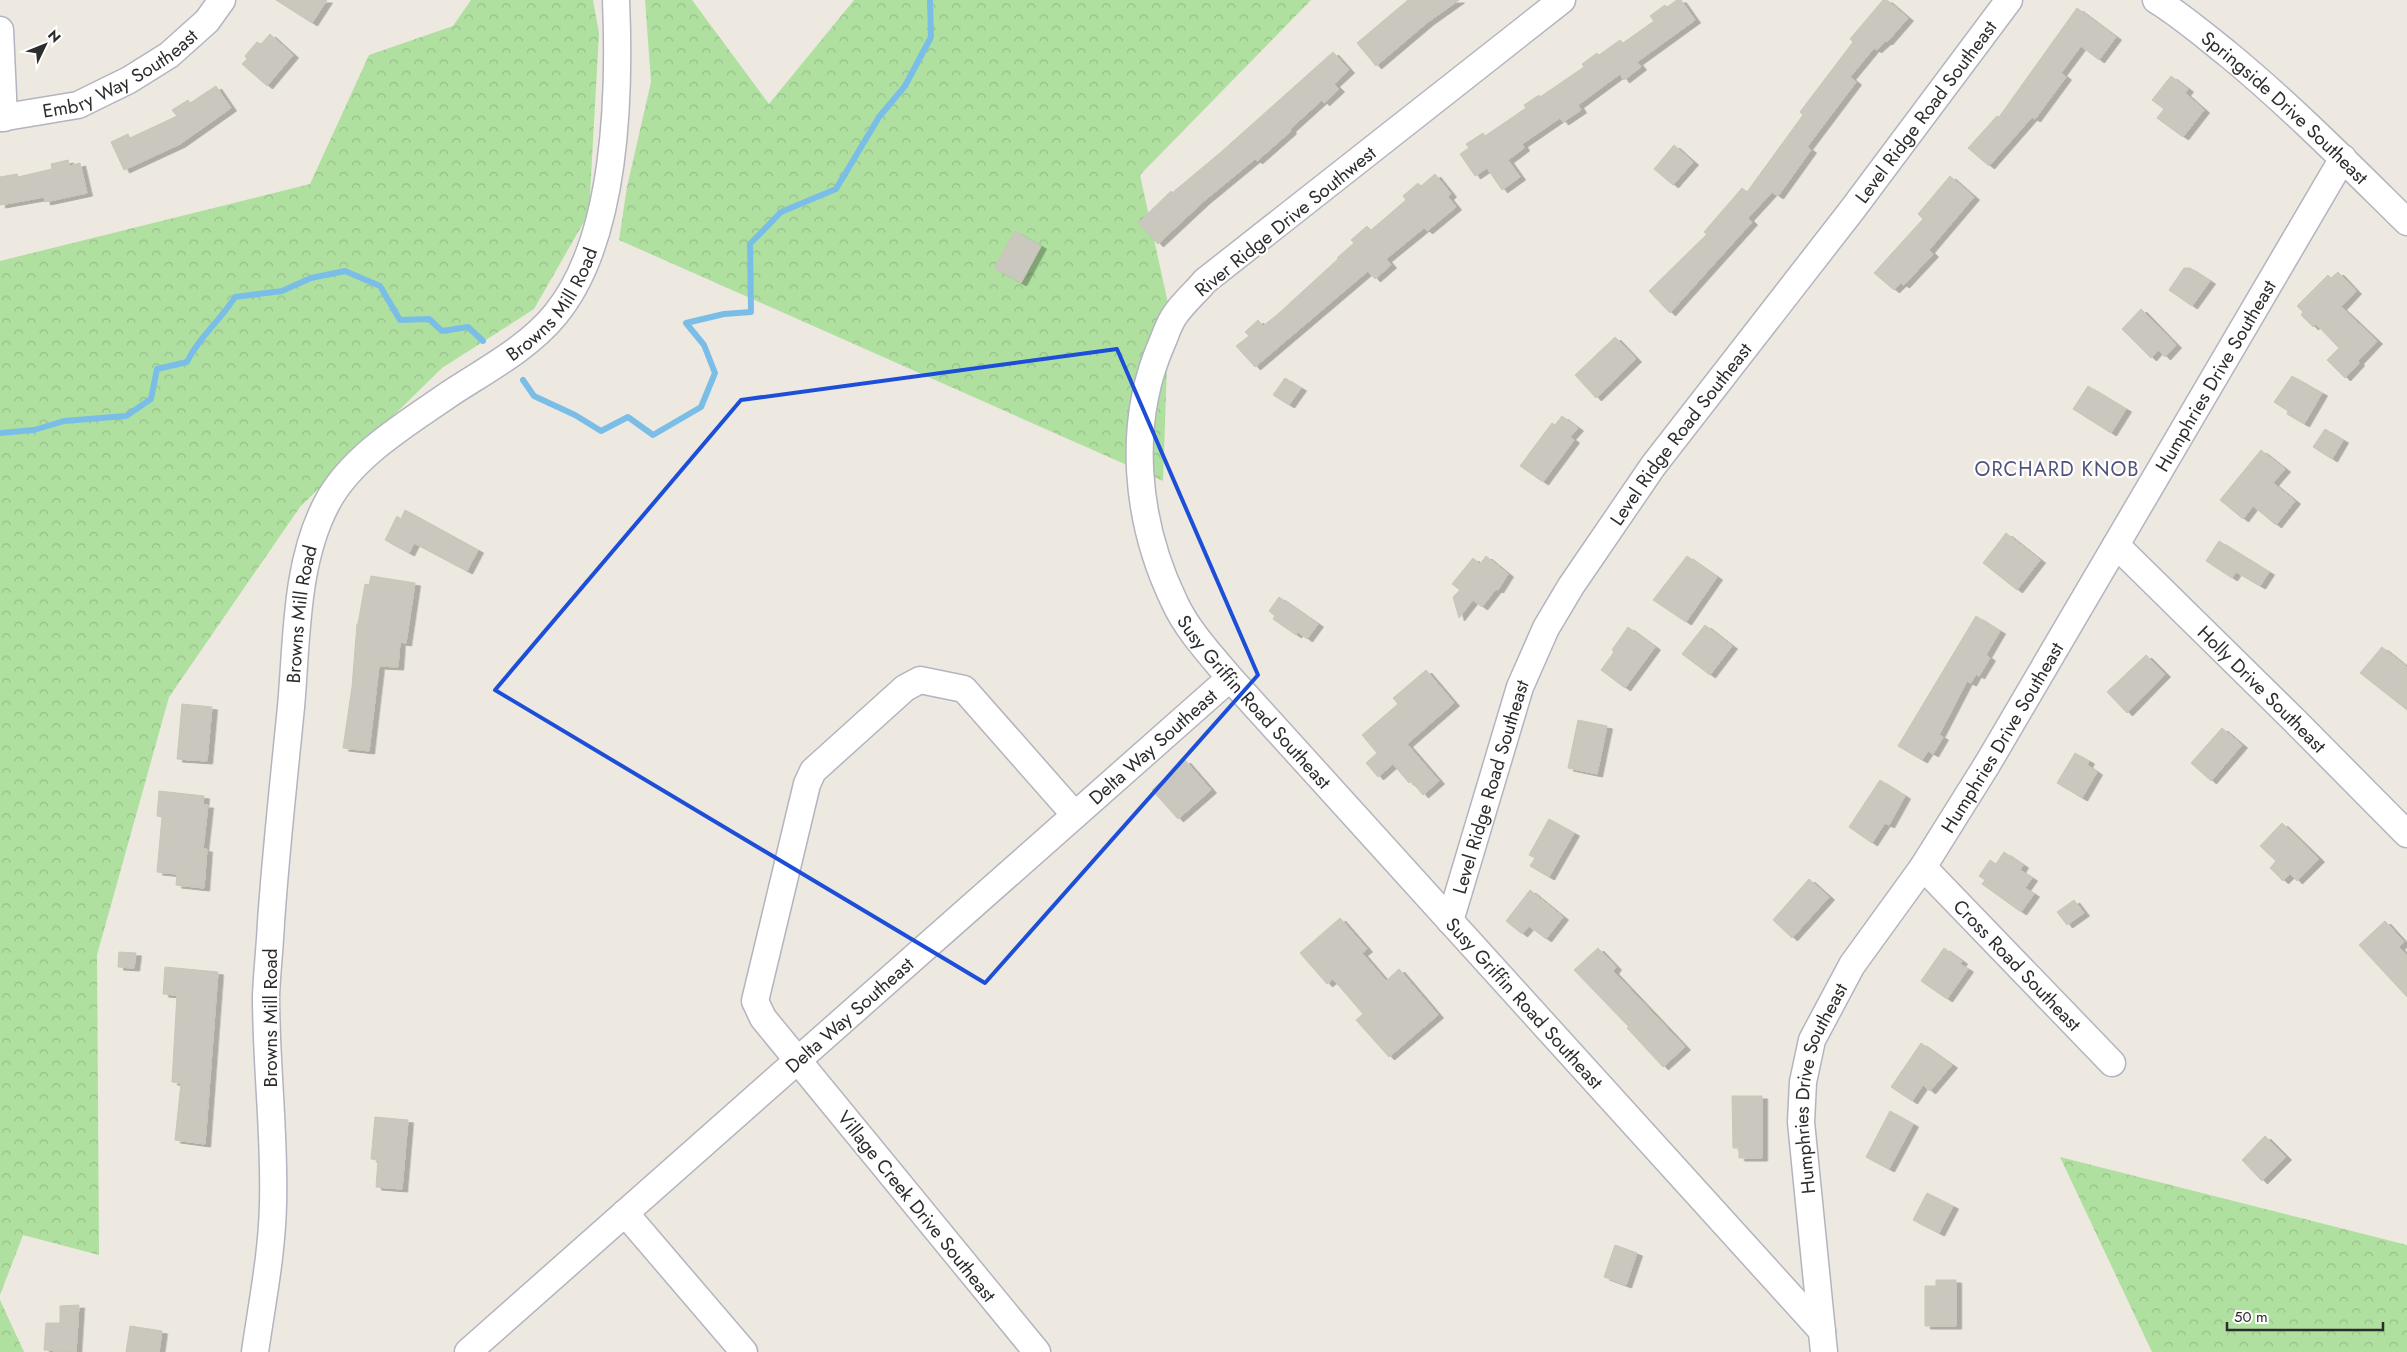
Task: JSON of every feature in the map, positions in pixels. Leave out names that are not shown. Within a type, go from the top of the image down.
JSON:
[{"type":"street","name":"Embry Way Southeast","points":[[2,118],[78,105],[129,80],[169,55],[206,21],[222,0]]},
{"type":"street","name":"Browns Mill Road","points":[[255,1352],[269,1256],[273,1204],[266,995],[274,875],[303,583],[316,527],[328,501],[348,472],[403,426],[530,340],[556,314],[578,282],[600,221],[611,164],[619,63],[616,0]]},
{"type":"street","name":"River Ridge Drive Southwest","points":[[1174,602],[1152,548],[1141,487],[1140,426],[1152,366],[1175,315],[1205,281],[1562,0]]},
{"type":"street","name":"Level Ridge Road Southeast","points":[[1450,921],[1520,687],[1546,628],[1571,586],[1653,466],[1852,210],[2009,0]]},
{"type":"street","name":"Springside Drive Southeast","points":[[2156,0],[2179,14],[2254,76],[2343,158],[2407,222]]},
{"type":"street","points":[[0,30],[2,118]]},
{"type":"street","name":"Humphries Drive Southeast","points":[[1823,1341],[1801,1122],[1803,1082],[1812,1040],[1852,965],[1923,867],[1988,763],[2343,158]]},
{"type":"street","name":"Holly Drive Southeast","points":[[2116,545],[2407,834]]},
{"type":"street","name":"Susy Griffin Road Southeast","points":[[1174,602],[1197,639],[1230,678],[1450,921],[1823,1341]]},
{"type":"street","name":"Delta Way Southeast","points":[[468,1352],[1230,678]]},
{"type":"street","name":"Village Creek Drive Southeast","points":[[1037,1352],[763,1018],[755,1000],[807,784],[812,771],[905,688],[920,680],[945,684],[964,690],[1075,815]]},
{"type":"street","name":"Cross Road Southeast","points":[[1923,867],[2112,1063]]},
{"type":"street","points":[[625,1213],[744,1352]]},
{"type":"highlighted area","points":[[1117,349],[1258,675],[985,983],[495,690],[741,400]]},
{"type":"green space","points":[[471,0],[593,0],[599,33],[589,213],[534,309],[442,368],[300,507],[169,697],[97,955],[99,1255],[23,1235],[0,1295],[0,261],[310,184],[369,55],[453,26]]},
{"type":"green space","points":[[645,0],[692,0],[769,104],[854,0],[1311,0],[1140,175],[1169,308],[1163,481],[619,240],[627,187],[651,82]]},
{"type":"green space","points":[[2060,1157],[2407,1245],[2407,1352],[2152,1352]]},
{"type":"green space","points":[[0,1300],[24,1352],[0,1352]]},
{"type":"building","points":[[276,0],[327,0],[312,23]]},
{"type":"building","points":[[1408,0],[1459,0],[1428,22],[1376,66],[1357,43]]},
{"type":"building","points":[[1677,0],[1681,0],[1695,20],[1637,62],[1641,67],[1624,80],[1620,74],[1578,105],[1581,110],[1563,122],[1560,118],[1522,144],[1524,148],[1508,160],[1520,177],[1502,190],[1487,168],[1475,176],[1460,154],[1469,148],[1466,144],[1483,133],[1485,136],[1526,108],[1524,105],[1539,95],[1540,97],[1584,67],[1582,64],[1597,53],[1599,55],[1620,40],[1623,43],[1654,21],[1650,16],[1665,5],[1667,7]]},
{"type":"building","points":[[1883,0],[1887,0],[1908,18],[1887,42],[1876,50],[1874,48],[1850,77],[1856,82],[1807,147],[1811,150],[1778,196],[1772,192],[1748,218],[1752,222],[1670,313],[1649,291],[1707,234],[1704,232],[1742,188],[1747,192],[1803,115],[1800,112],[1853,42],[1850,39]]},
{"type":"building","points":[[2077,8],[2116,37],[2099,60],[2081,46],[2061,73],[2066,77],[2035,119],[2032,117],[1989,166],[1968,148],[1997,116],[1999,117]]},
{"type":"building","points":[[270,34],[293,55],[267,86],[242,64],[247,59],[245,56],[257,42],[261,44]]},
{"type":"building","points":[[1333,52],[1349,70],[1334,84],[1339,89],[1324,103],[1322,100],[1257,161],[1255,159],[1204,201],[1158,244],[1138,223],[1171,191],[1172,193],[1221,152]]},
{"type":"building","points":[[2171,76],[2188,89],[2185,93],[2204,110],[2183,137],[2157,118],[2164,109],[2152,100]]},
{"type":"building","points":[[216,86],[231,108],[180,144],[124,170],[111,142],[128,134],[130,138],[177,116],[172,110],[188,100],[190,103]]},
{"type":"building","points":[[1674,145],[1693,162],[1673,185],[1654,169]]},
{"type":"building","points":[[68,160],[70,166],[80,163],[87,193],[45,202],[44,197],[0,205],[0,177],[17,174],[18,177],[52,169],[51,164]]},
{"type":"building","points":[[1435,174],[1451,194],[1448,197],[1456,207],[1427,231],[1424,228],[1386,259],[1391,265],[1375,279],[1368,271],[1255,367],[1236,346],[1249,336],[1245,332],[1258,320],[1263,326],[1278,314],[1354,243],[1351,240],[1367,226],[1371,230],[1406,200],[1403,196],[1418,183],[1421,186]]},
{"type":"building","points":[[1950,176],[1974,197],[1929,250],[1933,254],[1904,285],[1901,283],[1894,290],[1874,273],[1923,219],[1918,214]]},
{"type":"building","points":[[1015,231],[1041,246],[1021,283],[994,268]]},
{"type":"building","points":[[2184,268],[2190,268],[2210,281],[2192,306],[2169,290]]},
{"type":"building","points":[[2338,272],[2356,291],[2341,307],[2377,341],[2345,378],[2327,360],[2339,348],[2316,324],[2313,327],[2301,315],[2303,312],[2297,306],[2328,275],[2331,278]]},
{"type":"building","points":[[2141,309],[2176,345],[2165,357],[2158,350],[2151,358],[2122,329]]},
{"type":"building","points":[[1615,337],[1636,359],[1596,398],[1575,375]]},
{"type":"building","points":[[2292,376],[2322,393],[2304,424],[2287,414],[2288,411],[2274,402]]},
{"type":"building","points":[[1285,378],[1301,388],[1289,405],[1273,395]]},
{"type":"building","points":[[2088,386],[2126,409],[2111,433],[2073,409]]},
{"type":"building","points":[[1562,416],[1578,428],[1570,437],[1574,440],[1543,482],[1520,466],[1552,423],[1555,425]]},
{"type":"building","points":[[2325,429],[2343,440],[2332,459],[2313,447]]},
{"type":"building","points":[[2261,450],[2285,469],[2273,483],[2295,501],[2276,525],[2253,506],[2243,519],[2220,500]]},
{"type":"building","points":[[405,510],[478,550],[467,571],[414,543],[409,553],[385,540],[397,516],[401,519]]},
{"type":"building","points":[[2006,533],[2040,560],[2017,590],[1983,563]]},
{"type":"building","points":[[2219,541],[2269,572],[2260,586],[2236,572],[2232,578],[2206,561]]},
{"type":"building","points":[[1486,556],[1508,574],[1498,590],[1496,589],[1482,607],[1473,600],[1459,618],[1453,597],[1460,590],[1452,584],[1473,558],[1480,564]]},
{"type":"building","points":[[1687,556],[1717,577],[1686,622],[1653,600]]},
{"type":"building","points":[[371,576],[415,583],[406,643],[400,642],[398,667],[379,666],[369,751],[343,748],[352,687],[357,624],[365,584],[369,585]]},
{"type":"building","points":[[1279,597],[1318,624],[1307,639],[1298,632],[1296,635],[1273,619],[1275,616],[1269,611]]},
{"type":"building","points":[[1976,616],[2000,631],[1986,655],[1990,658],[1979,676],[1976,674],[1971,683],[1967,681],[1939,735],[1943,737],[1933,754],[1928,751],[1922,760],[1898,746]]},
{"type":"building","points":[[1705,625],[1732,646],[1710,675],[1682,654]]},
{"type":"building","points":[[1628,627],[1655,647],[1625,688],[1601,670]]},
{"type":"building","points":[[2382,647],[2407,667],[2407,710],[2360,673]]},
{"type":"building","points":[[2146,655],[2165,674],[2127,713],[2107,692]]},
{"type":"building","points":[[1426,670],[1454,703],[1407,744],[1439,781],[1423,795],[1411,781],[1409,783],[1393,764],[1378,777],[1366,763],[1377,753],[1362,735],[1398,704],[1393,698]]},
{"type":"building","points":[[182,704],[212,707],[207,761],[177,759]]},
{"type":"building","points":[[1578,720],[1607,726],[1597,774],[1568,768]]},
{"type":"building","points":[[2222,728],[2242,745],[2211,781],[2191,763]]},
{"type":"building","points":[[2075,753],[2089,761],[2087,765],[2097,772],[2082,798],[2057,783]]},
{"type":"building","points":[[1185,760],[1211,790],[1178,819],[1152,790]]},
{"type":"building","points":[[1880,780],[1905,796],[1889,825],[1885,823],[1872,843],[1849,827]]},
{"type":"building","points":[[159,791],[204,796],[203,805],[208,805],[203,849],[207,849],[204,888],[176,885],[177,874],[157,872],[162,817],[157,816]]},
{"type":"building","points":[[1549,819],[1574,833],[1549,877],[1530,866],[1535,858],[1529,855]]},
{"type":"building","points":[[2282,823],[2319,859],[2297,881],[2290,874],[2283,881],[2270,868],[2276,861],[2260,846]]},
{"type":"building","points":[[2004,852],[2023,865],[2020,870],[2032,878],[2025,888],[2034,894],[2021,912],[1982,884],[1985,880],[1979,876],[1990,860],[1996,864]]},
{"type":"building","points":[[1809,879],[1829,897],[1792,938],[1773,920]]},
{"type":"building","points":[[1530,890],[1563,917],[1546,939],[1529,926],[1522,934],[1506,921]]},
{"type":"building","points":[[2074,900],[2084,913],[2067,925],[2057,912]]},
{"type":"building","points":[[1340,918],[1367,949],[1362,953],[1386,981],[1399,969],[1438,1015],[1389,1057],[1356,1020],[1363,1014],[1333,979],[1327,984],[1300,953]]},
{"type":"building","points":[[2385,921],[2404,942],[2399,947],[2407,955],[2407,997],[2359,945]]},
{"type":"building","points":[[1598,948],[1616,967],[1613,971],[1685,1047],[1663,1067],[1627,1028],[1629,1027],[1574,970]]},
{"type":"building","points":[[1944,948],[1962,961],[1960,964],[1968,969],[1947,999],[1921,981]]},
{"type":"building","points":[[119,952],[136,953],[134,968],[118,967]]},
{"type":"building","points":[[165,967],[218,972],[205,1144],[175,1140],[181,1083],[172,1082],[177,995],[163,994]]},
{"type":"building","points":[[1921,1043],[1952,1065],[1930,1091],[1923,1085],[1912,1101],[1891,1087]]},
{"type":"building","points":[[1732,1096],[1762,1096],[1762,1158],[1739,1158],[1739,1148],[1733,1148]]},
{"type":"building","points":[[1890,1111],[1913,1124],[1889,1169],[1866,1157]]},
{"type":"building","points":[[375,1117],[408,1120],[402,1189],[376,1187],[378,1160],[371,1159]]},
{"type":"building","points":[[2265,1136],[2286,1157],[2262,1181],[2242,1160]]},
{"type":"building","points":[[1927,1193],[1953,1206],[1939,1233],[1913,1220]]},
{"type":"building","points":[[1615,1245],[1637,1253],[1626,1285],[1604,1277]]},
{"type":"building","points":[[1936,1280],[1956,1280],[1956,1326],[1925,1326],[1925,1286],[1936,1286]]},
{"type":"building","points":[[79,1305],[76,1352],[44,1350],[46,1323],[60,1323],[60,1306]]},
{"type":"building","points":[[130,1326],[162,1331],[159,1352],[126,1352]]},
{"type":"waterway","points":[[523,380],[534,396],[575,415],[601,431],[628,417],[653,435],[701,407],[715,373],[704,345],[686,323],[724,314],[751,312],[750,244],[781,212],[836,189],[879,117],[905,86],[931,37],[930,0]]},
{"type":"waterway","points":[[0,433],[34,430],[64,421],[126,416],[151,399],[157,369],[187,362],[197,345],[235,297],[282,291],[311,278],[345,271],[380,286],[400,320],[429,319],[442,331],[468,327],[483,341]]},
{"type":"district","name":"ORCHARD KNOB","points":[[2057,469]]}]
